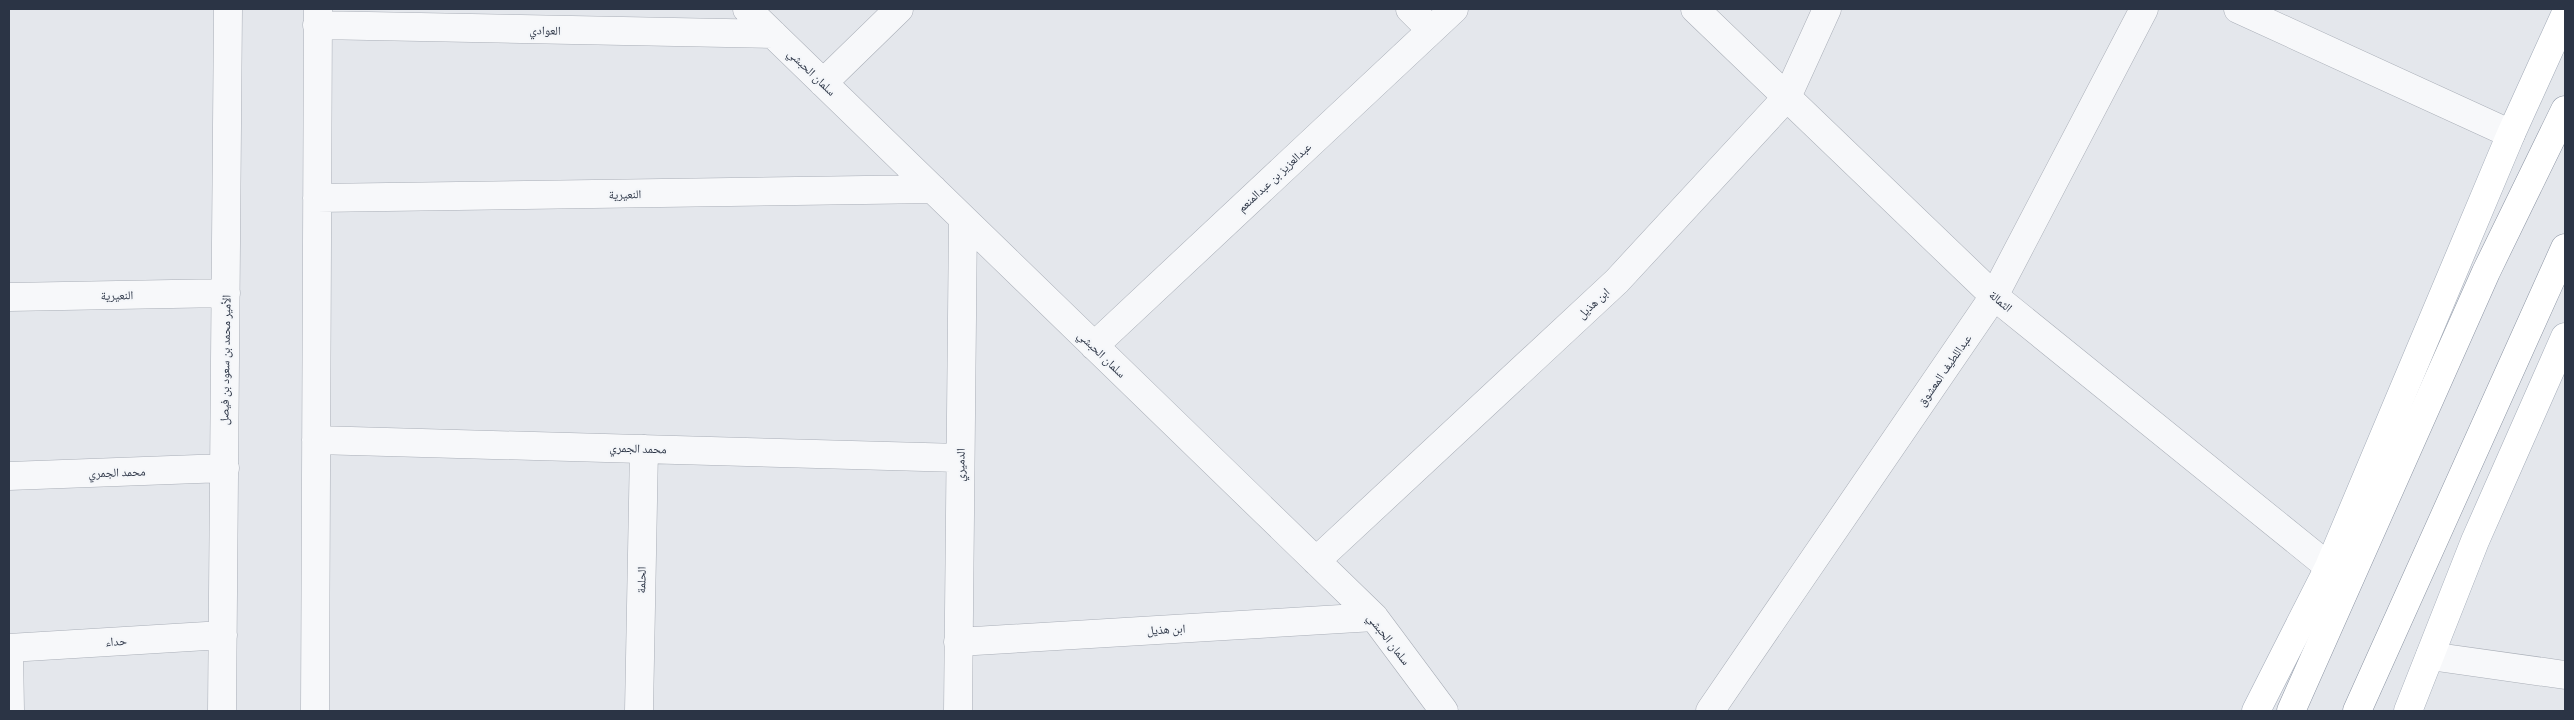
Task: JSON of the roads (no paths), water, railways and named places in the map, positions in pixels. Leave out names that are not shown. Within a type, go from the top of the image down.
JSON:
[{"type":"main road","points":[[2256,711],[2329,567],[2511,134],[2565,15]]},
{"type":"main road","points":[[2291,711],[2486,272],[2565,110]]},
{"type":"main road","points":[[2357,711],[2565,248]]},
{"type":"main road","points":[[2408,711],[2475,541],[2565,337]]},
{"type":"street","name":"الأمير محمد بن سعود بن فيصل","points":[[222,711],[228,9]]},
{"type":"street","name":"سلمان الحبشي","points":[[747,9],[1374,617],[1444,711]]},
{"type":"street","points":[[823,83],[898,9]]},
{"type":"street","points":[[1410,9],[1431,30]]},
{"type":"street","name":"عبدالعزيز بن عبدالمنعم","points":[[1094,346],[1454,9]]},
{"type":"street","name":"الثمالة","points":[[1695,9],[1994,296],[2329,567]]},
{"type":"street","name":"ابن هذيل","points":[[1316,561],[1617,280],[1787,97],[1827,9]]},
{"type":"street","name":"عبداللطيف المعشوق","points":[[1710,711],[1994,296],[2144,9]]},
{"type":"street","points":[[2238,9],[2511,134]]},
{"type":"street","name":"العوادي","points":[[318,17],[773,34]]},
{"type":"street","points":[[315,711],[318,17]]},
{"type":"street","name":"النعيرية","points":[[317,198],[932,189]]},
{"type":"street","name":"الدميري","points":[[958,711],[963,219]]},
{"type":"street","name":"النعيرية","points":[[9,297],[226,293]]},
{"type":"street","name":"محمد الجمري","points":[[316,440],[960,458]]},
{"type":"street","name":"الحلمة","points":[[639,711],[644,449]]},
{"type":"street","name":"محمد الجمري","points":[[9,476],[224,468]]},
{"type":"street","name":"ابن هذيل","points":[[958,642],[1374,617]]},
{"type":"street","name":"حداء","points":[[9,648],[223,635]]},
{"type":"street","points":[[9,652],[10,711]]},
{"type":"street","points":[[2430,656],[2565,676]]}]
